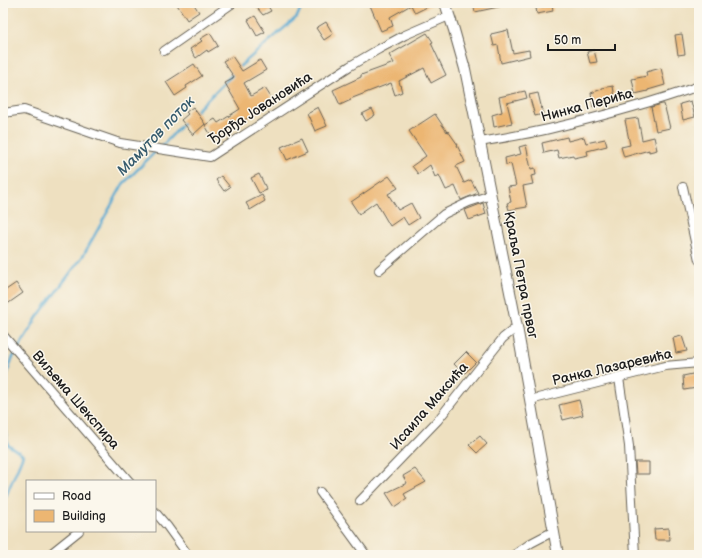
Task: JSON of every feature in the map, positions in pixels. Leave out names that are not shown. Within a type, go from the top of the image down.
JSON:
[{"type":"street","points":[[164,51],[233,3]]},
{"type":"street","name":"Краља Петра првог","points":[[445,3],[465,69],[491,195],[517,328],[558,555]]},
{"type":"street","name":"Ђорђа Јовановића","points":[[3,113],[24,110],[120,143],[210,156],[379,49],[405,35],[449,16]]},
{"type":"street","name":"Нинка Перића","points":[[480,142],[548,129],[669,96],[699,86]]},
{"type":"street","points":[[683,187],[699,260]]},
{"type":"street","points":[[379,270],[444,214],[469,202],[491,195]]},
{"type":"street","name":"Исаила Максића","points":[[360,500],[438,420],[503,338],[517,328]]},
{"type":"street","name":"Виљема Шекспира","points":[[3,335],[128,480]]},
{"type":"street","name":"Ранка Лазаревића","points":[[530,400],[665,366],[699,363]]},
{"type":"street","points":[[619,378],[629,446],[635,555]]},
{"type":"street","points":[[320,492],[366,555]]},
{"type":"street","points":[[156,513],[188,555]]},
{"type":"street","points":[[514,555],[531,543],[554,531]]},
{"type":"street","points":[[48,555],[78,532]]},
{"type":"building","points":[[176,3],[193,3],[199,12],[187,20]]},
{"type":"building","points":[[253,3],[266,3],[271,11],[263,15]]},
{"type":"building","points":[[369,3],[435,3],[415,13],[411,5],[390,17],[393,26],[381,31]]},
{"type":"building","points":[[473,3],[502,3],[503,6],[475,12]]},
{"type":"building","points":[[552,5],[553,11],[537,14],[536,8]]},
{"type":"building","points":[[255,16],[265,32],[257,36],[248,20]]},
{"type":"building","points":[[326,22],[333,34],[324,40],[316,28]]},
{"type":"building","points":[[508,30],[513,53],[529,50],[530,56],[501,63],[498,45],[494,46],[491,34]]},
{"type":"building","points":[[210,33],[218,46],[208,52],[207,50],[196,58],[190,49],[202,41],[200,39]]},
{"type":"building","points":[[427,33],[433,42],[431,43],[446,75],[431,83],[424,68],[399,81],[402,92],[395,95],[391,83],[350,99],[351,100],[340,105],[333,90],[361,77],[361,75],[394,63],[389,55]]},
{"type":"building","points":[[682,34],[685,54],[678,55],[675,35]]},
{"type":"building","points":[[594,50],[597,62],[590,63],[587,52]]},
{"type":"building","points":[[232,56],[242,71],[260,60],[266,70],[244,83],[251,96],[265,88],[274,102],[213,139],[205,125],[215,119],[218,123],[240,109],[225,83],[234,77],[223,61]]},
{"type":"building","points":[[194,64],[202,76],[186,86],[187,88],[175,96],[166,82]]},
{"type":"building","points":[[661,68],[665,85],[635,94],[632,79],[647,76],[646,72]]},
{"type":"building","points":[[613,86],[615,98],[604,100],[604,104],[593,107],[591,93],[602,88]]},
{"type":"building","points":[[525,91],[527,98],[507,103],[512,123],[494,127],[492,115],[502,112],[499,97]]},
{"type":"building","points":[[538,93],[543,114],[535,116],[529,95]]},
{"type":"building","points":[[691,101],[695,117],[683,120],[680,104]]},
{"type":"building","points":[[664,104],[670,128],[656,131],[651,107]]},
{"type":"building","points":[[193,107],[205,124],[193,135],[181,120],[188,114],[186,112]]},
{"type":"building","points":[[318,107],[327,126],[315,131],[307,113]]},
{"type":"building","points":[[372,109],[375,115],[366,121],[362,114]]},
{"type":"building","points":[[435,114],[458,145],[465,162],[456,166],[464,183],[471,180],[478,193],[461,200],[455,186],[446,190],[439,175],[435,177],[430,165],[418,174],[412,166],[426,156],[409,131]]},
{"type":"building","points":[[638,118],[642,140],[654,137],[657,150],[649,152],[649,150],[624,157],[621,147],[630,145],[625,120]]},
{"type":"building","points":[[567,137],[568,141],[584,137],[586,143],[605,139],[607,146],[587,151],[588,155],[574,158],[573,155],[559,158],[557,150],[544,153],[542,143]]},
{"type":"building","points":[[302,138],[308,151],[287,160],[281,147]]},
{"type":"building","points":[[526,145],[531,169],[535,168],[536,175],[531,176],[533,184],[523,186],[527,207],[509,210],[507,203],[511,202],[508,187],[516,186],[511,164],[506,165],[505,158],[521,154],[519,147]]},
{"type":"building","points":[[259,174],[267,190],[259,193],[251,178]]},
{"type":"building","points":[[221,176],[230,187],[224,191],[216,180]]},
{"type":"building","points":[[389,176],[398,188],[388,194],[398,210],[411,203],[419,218],[408,225],[403,217],[390,226],[376,202],[359,214],[351,202]]},
{"type":"building","points":[[262,195],[265,201],[250,210],[246,203]]},
{"type":"building","points":[[483,203],[486,214],[469,220],[465,210]]},
{"type":"building","points":[[16,283],[23,293],[3,307],[3,292]]},
{"type":"building","points":[[682,336],[687,351],[676,353],[673,338]]},
{"type":"building","points":[[466,352],[476,362],[464,374],[454,364]]},
{"type":"building","points":[[697,373],[697,388],[684,390],[683,376]]},
{"type":"building","points":[[579,400],[583,415],[563,420],[559,405]]},
{"type":"building","points":[[480,436],[487,444],[477,453],[469,445]]},
{"type":"building","points":[[635,462],[649,462],[649,474],[636,474]]},
{"type":"building","points":[[415,469],[426,482],[404,494],[407,499],[395,507],[386,493],[407,483],[403,476]]},
{"type":"building","points":[[669,528],[670,540],[655,540],[654,529]]},
{"type":"waterway","name":"Мамутов поток","points":[[238,68],[297,17],[303,3]]},
{"type":"waterway","name":"Мамутов поток","points":[[194,113],[235,72]]},
{"type":"waterway","name":"Мамутов поток","points":[[161,147],[185,122]]},
{"type":"waterway","name":"Мамутов поток","points":[[3,388],[12,359],[38,316],[83,256],[123,184],[157,150]]},
{"type":"waterway","name":"Мамутов поток","points":[[3,420],[8,445],[23,455],[3,503]]}]
